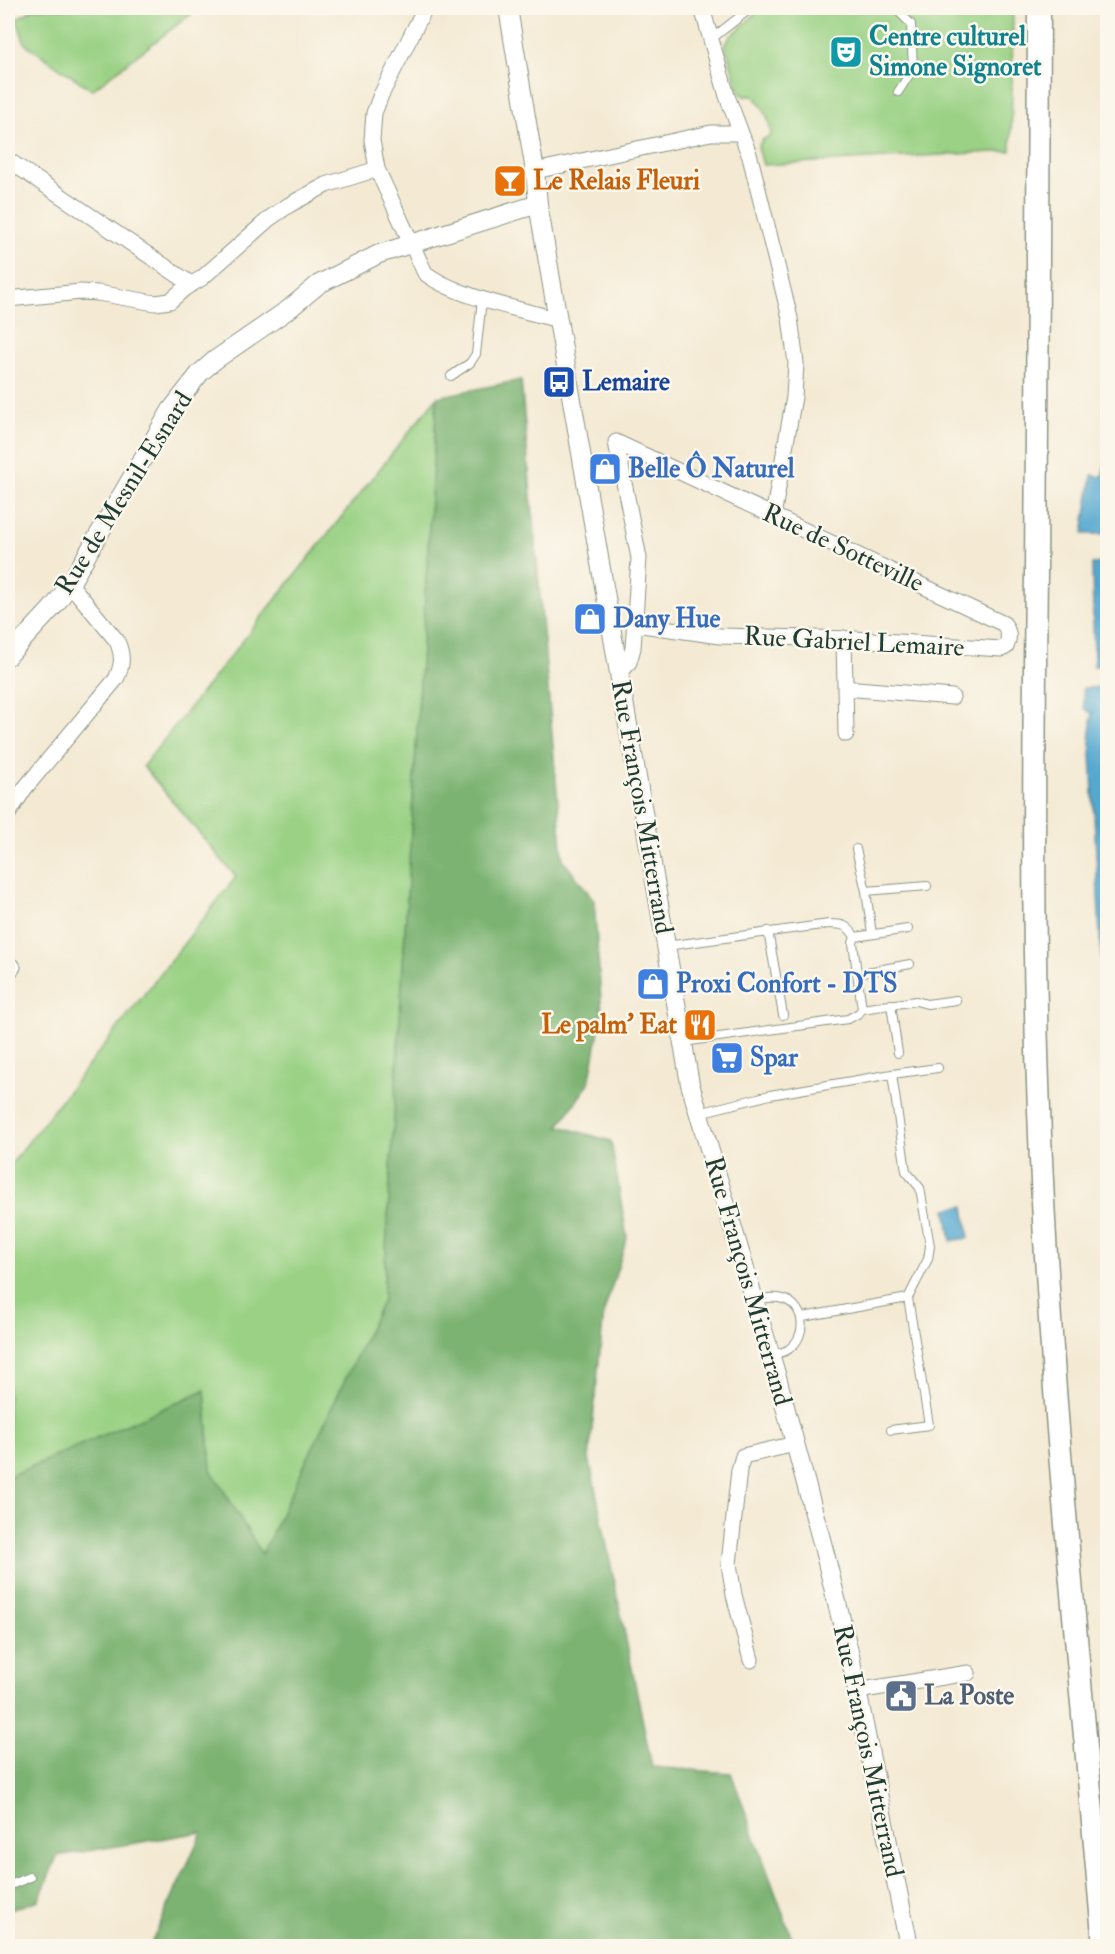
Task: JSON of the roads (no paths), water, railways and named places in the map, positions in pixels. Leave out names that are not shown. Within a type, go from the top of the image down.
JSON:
[{"type":"main road","points":[[1039,8],[1034,747],[1034,928],[1039,1109],[1055,1387],[1104,1947]]},
{"type":"street","points":[[425,8],[374,113],[372,140],[377,169],[425,273],[482,299],[559,320]]},
{"type":"street","name":"Rue François Mitterrand","points":[[508,8],[535,171],[538,204],[690,1084],[771,1355],[826,1560],[857,1691],[909,1947]]},
{"type":"street","points":[[702,8],[727,96],[750,157],[790,318],[796,363],[794,397],[773,516]]},
{"type":"street","points":[[535,171],[711,133],[741,133]]},
{"type":"street","points":[[8,160],[191,284]]},
{"type":"street","points":[[8,299],[90,292],[155,303],[170,302],[202,278],[270,218],[289,205],[326,185],[377,169]]},
{"type":"street","name":"Rue de Mesnil-Esnard","points":[[8,656],[55,605],[70,584],[166,418],[200,373],[215,360],[298,302],[319,284],[379,254],[538,204]]},
{"type":"street","name":"Rue de Sotteville","points":[[635,624],[639,558],[616,442],[1004,624],[1009,632],[1008,642],[1006,647],[1001,649]]},
{"type":"street","points":[[8,814],[25,788],[116,679],[121,668],[121,649],[117,641],[70,584]]},
{"type":"street","points":[[620,675],[629,662],[635,624]]},
{"type":"street","name":"Rue Gabriel Lemaire","points":[[635,624],[720,636],[844,638],[1001,649]]},
{"type":"street","points":[[844,638],[846,734]]},
{"type":"street","points":[[845,688],[952,697]]},
{"type":"street","points":[[751,1660],[734,1595],[729,1564],[739,1470],[743,1456],[795,1443]]},
{"type":"street","points":[[857,1691],[968,1673]]},
{"type":"lane","points":[[710,40],[751,8]]},
{"type":"lane","points":[[895,8],[911,24],[913,69],[898,92]]},
{"type":"lane","points":[[451,376],[470,363],[476,354],[482,299]]},
{"type":"lane","points":[[856,849],[866,891],[872,934]]},
{"type":"lane","points":[[866,891],[927,886]]},
{"type":"lane","points":[[665,946],[843,924],[850,928],[855,937],[853,943],[862,1009]]},
{"type":"lane","points":[[855,937],[908,929]]},
{"type":"lane","points":[[768,932],[783,1015]]},
{"type":"lane","points":[[857,974],[910,964]]},
{"type":"lane","points":[[682,1043],[848,1019],[862,1009],[916,1000],[927,1004],[956,1000]]},
{"type":"lane","points":[[891,1004],[898,1053]]},
{"type":"lane","points":[[698,1114],[770,1095],[938,1068]]},
{"type":"lane","points":[[891,1430],[929,1425],[908,1298],[928,1259],[930,1246],[920,1188],[906,1171],[892,1074]]},
{"type":"lane","points":[[754,1300],[779,1298],[789,1301],[803,1317],[802,1330],[797,1341],[788,1350],[771,1355]]},
{"type":"lane","points":[[803,1317],[908,1298]]},
{"type":"lane","points":[[8,1886],[30,1877]]},
{"type":"water","points":[[1107,457],[1107,534],[1083,534],[1092,475],[1102,477]]},
{"type":"water","points":[[1107,534],[1107,687],[1105,667],[1094,666],[1092,564],[1104,563]]},
{"type":"water","points":[[1107,687],[1107,1076],[1090,733],[1092,714],[1084,708],[1083,688]]},
{"type":"water","points":[[964,1206],[969,1238],[951,1241],[946,1209]]},
{"type":"place","name":"Centre culturel Simone Signoret","points":[[846,52]]},
{"type":"place","name":"Le Relais Fleuri","points":[[510,181]]},
{"type":"place","name":"Lemaire","points":[[559,382]]},
{"type":"place","name":"Belle Ô Naturel","points":[[605,469]]},
{"type":"place","name":"Dany Hue","points":[[590,619]]},
{"type":"place","name":"Proxi Confort - DTS","points":[[653,984]]},
{"type":"place","name":"Le palm' Eat","points":[[700,1025]]},
{"type":"place","name":"Spar","points":[[727,1058]]},
{"type":"place","name":"La Poste","points":[[901,1696]]}]
